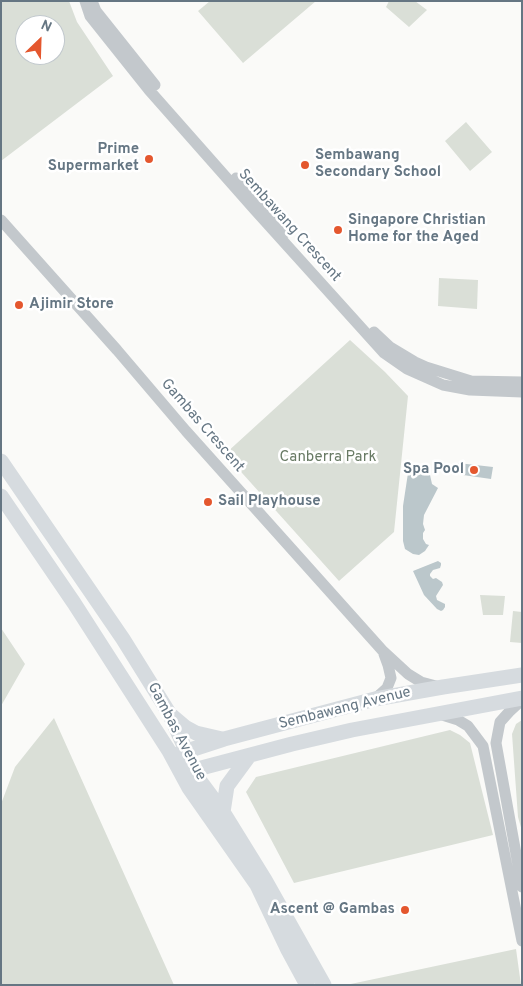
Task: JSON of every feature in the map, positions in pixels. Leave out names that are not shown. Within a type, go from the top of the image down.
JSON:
[{"type":"main road","name":"Gambas Avenue","points":[[1,461],[123,639],[169,713],[179,754]]},
{"type":"main road","name":"Gambas Avenue","points":[[1,496],[179,754],[188,772],[189,788],[257,885],[288,950],[308,985]]},
{"type":"main road","name":"Sembawang Avenue","points":[[179,754],[224,739],[374,699],[522,676]]},
{"type":"main road","name":"Sembawang Avenue","points":[[188,772],[352,730],[522,699]]},
{"type":"main road","points":[[169,713],[196,733],[224,739]]},
{"type":"main road","points":[[223,812],[227,786],[250,756]]},
{"type":"main road","name":"Gambas Avenue","points":[[188,772],[200,781],[223,812],[265,880],[324,985]]},
{"type":"street","name":"Sembawang Crescent","points":[[85,1],[90,16],[149,90],[384,353],[407,369],[443,385],[470,390],[522,392]]},
{"type":"street","name":"Sembawang Crescent","points":[[92,1],[96,11],[162,94],[390,347],[426,367],[471,381],[522,382]]},
{"type":"street","name":"Gambas Crescent","points":[[1,220],[117,350],[192,438],[382,650],[408,674],[421,682],[443,687]]},
{"type":"street","name":"Gambas Crescent","points":[[374,699],[388,688],[391,678],[382,650]]},
{"type":"street","points":[[522,699],[500,722],[496,743],[522,886]]},
{"type":"street","points":[[437,714],[458,720],[468,726],[483,746],[522,941]]},
{"type":"green space","points":[[1,1],[69,1],[77,22],[113,76],[1,161]]},
{"type":"green space","points":[[210,1],[316,1],[243,63],[198,11]]},
{"type":"green space","points":[[389,1],[415,1],[427,10],[409,27],[386,7]]},
{"type":"green space","points":[[466,122],[492,152],[470,171],[445,141]]},
{"type":"green space","points":[[439,278],[478,280],[477,309],[438,306]]},
{"type":"green space","name":"Canberra Park","points":[[350,340],[408,396],[394,532],[339,581],[225,454]]},
{"type":"green space","points":[[480,595],[505,596],[503,615],[483,615]]},
{"type":"green space","points":[[513,611],[522,612],[522,643],[510,642]]},
{"type":"green space","points":[[1,628],[25,664],[1,706]]},
{"type":"green space","points":[[54,718],[174,985],[1,985],[1,804],[15,767]]},
{"type":"green space","points":[[522,720],[522,831],[518,817],[512,734],[516,724]]},
{"type":"green space","points":[[450,730],[470,743],[493,835],[294,883],[246,792],[256,777]]},
{"type":"green space","points":[[516,949],[521,985],[346,985]]},
{"type":"shaded area","name":"Spa Pool","points":[[458,463],[493,467],[491,479],[456,474]]},
{"type":"shaded area","points":[[408,473],[430,475],[432,484],[438,488],[424,515],[423,524],[425,530],[423,539],[429,545],[419,555],[405,549],[403,541],[403,506]]},
{"type":"shaded area","points":[[438,561],[441,563],[440,568],[433,570],[430,576],[442,582],[443,585],[436,596],[437,600],[445,604],[441,611],[424,595],[413,571]]},
{"type":"place","name":"Prime Supermarket","points":[[149,159]]},
{"type":"place","name":"Sembawang Secondary School","points":[[305,165]]},
{"type":"place","name":"Singapore Christian Home for the Aged","points":[[338,230]]},
{"type":"place","name":"Ajimir Store","points":[[19,305]]},
{"type":"place","name":"Spa Pool","points":[[474,470]]},
{"type":"place","name":"Sail Playhouse","points":[[208,502]]},
{"type":"place","name":"Ascent @ Gambas","points":[[405,910]]}]
